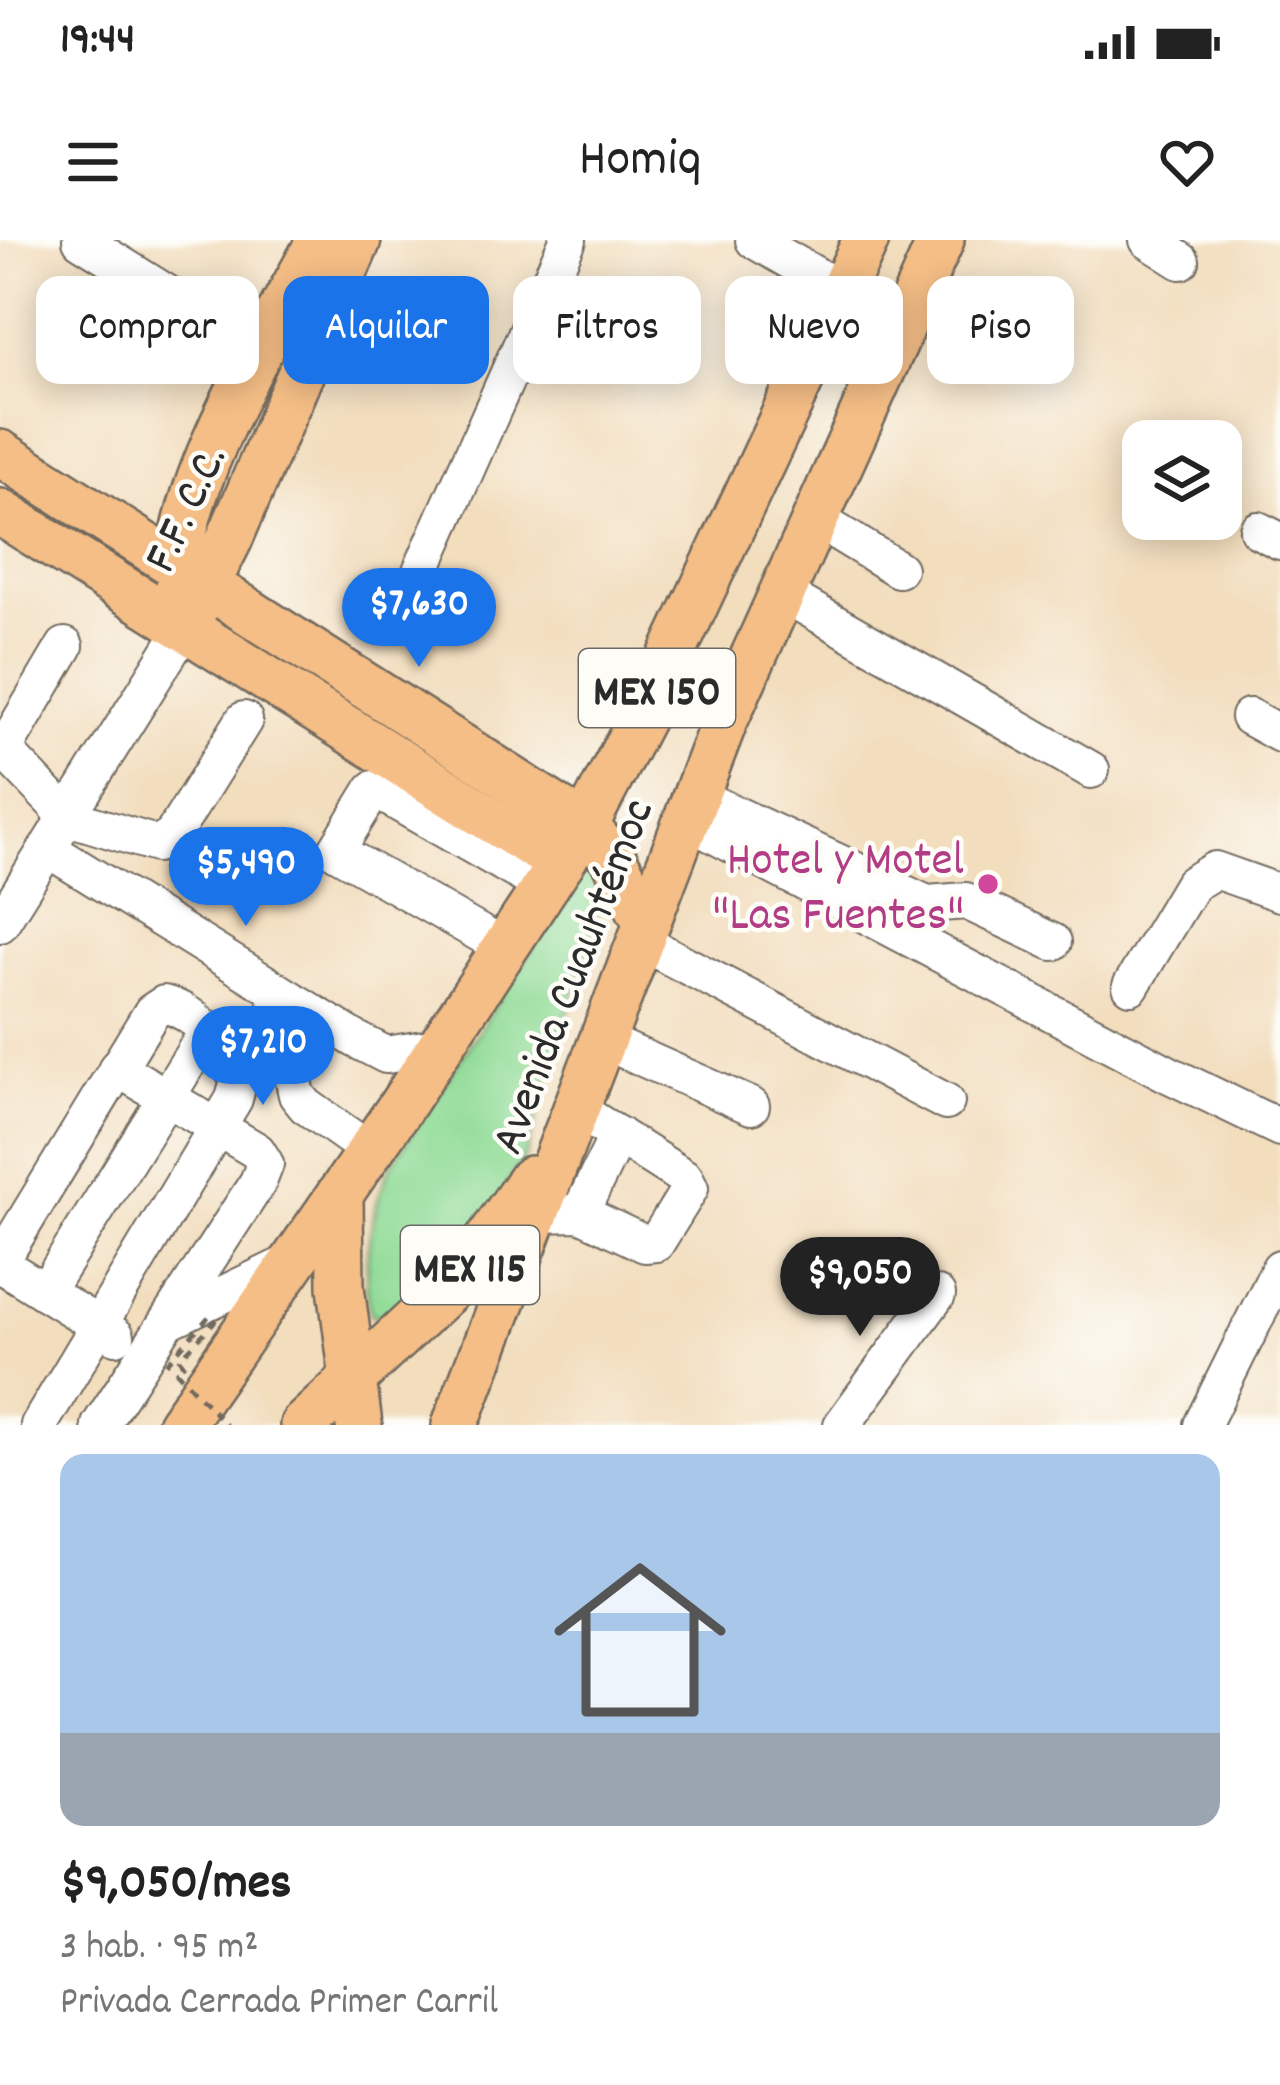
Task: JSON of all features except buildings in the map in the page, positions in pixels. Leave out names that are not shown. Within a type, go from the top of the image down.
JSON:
[{"type":"main road","name":"F.F. C.C.","points":[[184,629],[198,479],[320,240]]},
{"type":"main road","name":"F.F. C.C.","points":[[192,575],[358,240]]},
{"type":"main road","name":"Avenida Cuauhtémoc","points":[[849,276],[866,240]]},
{"type":"main road","name":"Avenida Cuauhtémoc","points":[[455,1425],[558,1214],[569,1119],[724,722],[941,240]]},
{"type":"main road","name":"Avenida Cuauhtémoc","points":[[340,1194],[564,859],[656,691],[799,384]]},
{"type":"main road","points":[[0,453],[523,783],[564,859]]},
{"type":"main road","points":[[0,512],[497,824],[564,859],[614,859],[643,932]]},
{"type":"main road","points":[[497,824],[523,783]]},
{"type":"main road","name":"MEX 115","points":[[303,1425],[462,1277],[569,1119]]},
{"type":"main road","points":[[340,1194],[341,1287],[359,1425]]},
{"type":"main road","name":"MEX 115","points":[[180,1425],[340,1194]]},
{"type":"street","points":[[81,240],[261,352]]},
{"type":"street","points":[[422,571],[568,240]]},
{"type":"street","points":[[754,240],[815,276]]},
{"type":"street","points":[[1148,240],[1181,261]]},
{"type":"street","points":[[817,519],[898,569]]},
{"type":"street","points":[[782,593],[1091,770]]},
{"type":"street","points":[[0,924],[25,863],[68,817],[184,629]]},
{"type":"street","points":[[65,646],[2,748],[68,817],[156,844],[170,839],[244,720]]},
{"type":"street","points":[[505,947],[336,851],[374,789],[564,859]]},
{"type":"street","points":[[691,808],[927,904],[966,901],[1053,942]]},
{"type":"street","points":[[691,808],[1170,1075],[1280,1128]]},
{"type":"street","points":[[25,863],[274,989],[386,1055],[437,1047]]},
{"type":"street","points":[[1131,986],[1192,884],[1203,877],[1215,870],[1280,893]]},
{"type":"street","points":[[643,932],[946,1102]]},
{"type":"street","points":[[274,989],[297,1096],[370,1151]]},
{"type":"street","points":[[39,1425],[99,1326],[216,1127],[235,1099],[239,1080],[209,1029],[164,1004],[152,1012],[117,1068],[14,1207],[0,1263],[99,1326],[145,1353]]},
{"type":"street","points":[[45,1292],[209,1029]]},
{"type":"street","points":[[602,1040],[751,1106]]},
{"type":"street","points":[[100,1425],[266,1164],[257,1151],[117,1068]]},
{"type":"street","points":[[569,1119],[618,1135],[685,1178],[690,1188],[656,1244],[558,1214],[618,1135]]},
{"type":"street","points":[[166,1322],[295,1260]]},
{"type":"street","points":[[1211,1422],[1280,1268]]},
{"type":"street","points":[[842,1425],[937,1295]]},
{"type":"path","points":[[185,1366],[180,1359],[215,1322],[211,1314],[168,1362],[226,1425]]},
{"type":"green space","points":[[581,874],[599,878],[601,900],[526,1155],[495,1207],[443,1268],[389,1319],[370,1314],[370,1239],[390,1167]]},
{"type":"place","name":"Hotel y Motel \"Las Fuentes\"","points":[[988,884]]}]
